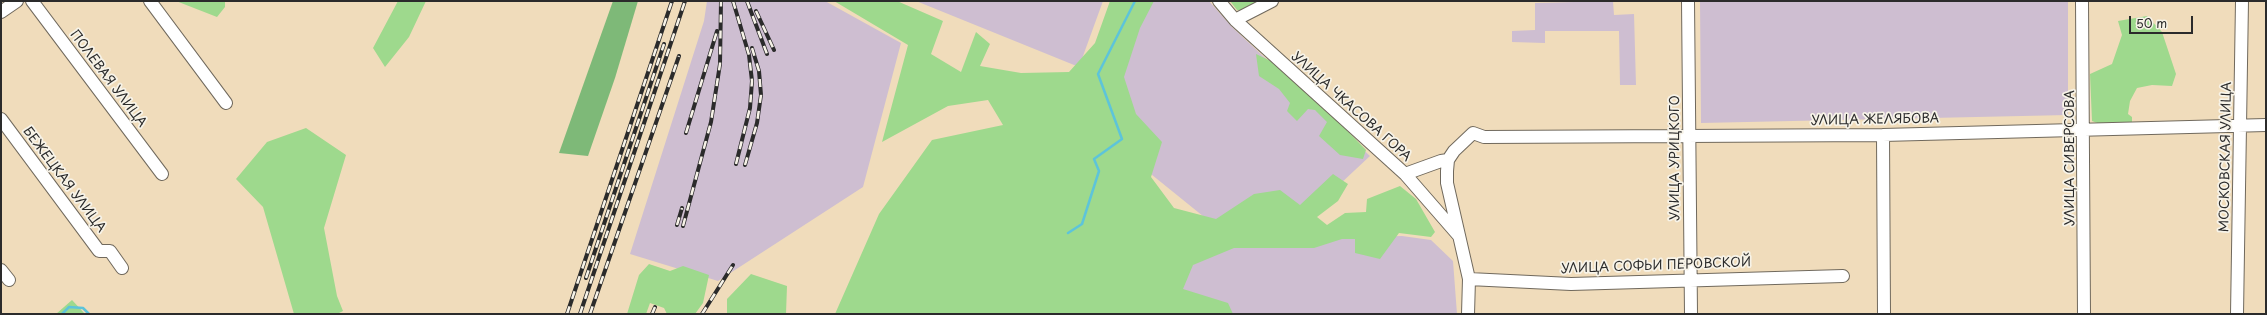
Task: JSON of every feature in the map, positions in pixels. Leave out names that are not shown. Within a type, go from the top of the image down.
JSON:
[{"type":"street","points":[[1,12],[17,1]]},
{"type":"street","name":"ПОЛЕВАЯ УЛИЦА","points":[[32,1],[162,174]]},
{"type":"street","points":[[150,1],[226,103]]},
{"type":"street","name":"УЛИЦА ЧКАСОВА ГОРА","points":[[1219,1],[1235,20],[1405,174],[1460,237]]},
{"type":"street","points":[[1235,20],[1272,1]]},
{"type":"street","name":"УЛИЦА УРИЦКОГО","points":[[1688,1],[1691,314]]},
{"type":"street","name":"УЛИЦА СИВЕРСОВА","points":[[2082,1],[2084,314]]},
{"type":"street","name":"МОСКОВСКАЯ УЛИЦА","points":[[2237,314],[2242,1]]},
{"type":"street","name":"БЕЖЕЦКАЯ УЛИЦА","points":[[1,119],[99,251],[110,251],[122,268]]},
{"type":"street","name":"УЛИЦА ЖЕЛЯБОВА","points":[[1448,160],[1463,140],[1473,133],[1484,137],[1883,135],[2084,131],[2266,125]]},
{"type":"street","points":[[1883,135],[1884,314]]},
{"type":"street","points":[[1405,174],[1441,161],[1448,160],[1447,183],[1469,279],[1468,314]]},
{"type":"street","points":[[1,270],[9,280]]},
{"type":"street","name":"УЛИЦА СОФЬИ ПЕРОВСКОЙ","points":[[1469,279],[1571,284],[1691,279],[1843,276]]},
{"type":"shaded area","points":[[707,1],[825,1],[901,43],[863,187],[718,281],[630,254],[704,21]]},
{"type":"shaded area","points":[[916,1],[1103,1],[1079,67]]},
{"type":"shaded area","points":[[1148,1],[1209,1],[1232,27],[1370,156],[1309,213],[1214,225],[1141,166],[1113,79]]},
{"type":"shaded area","points":[[1613,1],[1614,15],[1634,14],[1636,85],[1620,85],[1619,31],[1545,31],[1545,43],[1512,42],[1512,31],[1535,30],[1535,3]]},
{"type":"shaded area","points":[[1700,1],[2068,1],[2068,115],[1701,123]]},
{"type":"shaded area","points":[[1402,236],[1431,240],[1453,261],[1457,314],[1135,314],[1184,260],[1229,240]]},
{"type":"green space","points":[[176,1],[225,1],[225,7],[217,17]]},
{"type":"green space","points":[[398,1],[426,1],[409,37],[385,67],[373,48]]},
{"type":"green space","points":[[613,1],[638,1],[615,78],[588,156],[559,153]]},
{"type":"green space","points":[[834,1],[897,1],[943,21],[931,54],[961,72],[976,32],[990,44],[980,66],[1021,73],[1069,72],[1095,43],[1110,1],[1154,1],[1140,28],[1124,77],[1136,114],[1162,142],[1151,177],[1174,208],[1216,219],[1254,194],[1280,190],[1300,205],[1333,174],[1348,184],[1338,201],[1317,217],[1327,225],[1345,213],[1366,212],[1367,199],[1400,186],[1416,199],[1435,232],[1431,237],[1399,233],[1380,259],[1355,253],[1355,239],[1342,239],[1314,248],[1234,248],[1193,265],[1183,289],[1228,303],[1233,314],[835,314],[879,214],[932,140],[1003,125],[988,100],[948,106],[882,142],[908,45]]},
{"type":"green space","points":[[1230,1],[1261,1],[1243,11],[1237,10]]},
{"type":"green space","points":[[2147,16],[2162,32],[2176,74],[2172,86],[2152,85],[2137,88],[2130,101],[2128,114],[2132,117],[2132,124],[2105,126],[2092,121],[2090,74],[2112,64],[2122,35],[2118,21]]},
{"type":"green space","points":[[1256,54],[1273,62],[1336,119],[1366,150],[1363,159],[1340,155],[1319,136],[1327,122],[1315,110],[1308,109],[1297,121],[1287,111],[1290,103],[1279,89],[1259,76]]},
{"type":"green space","points":[[306,128],[346,155],[324,228],[337,296],[343,311],[337,314],[294,314],[263,207],[236,179],[267,142]]},
{"type":"green space","points":[[649,264],[670,271],[683,266],[709,275],[703,303],[695,314],[667,314],[664,308],[650,303],[646,314],[627,314],[639,275]]},
{"type":"green space","points":[[751,274],[787,286],[786,314],[727,314],[727,299]]},
{"type":"green space","points":[[72,300],[85,314],[56,314]]},
{"type":"waterway","points":[[1068,233],[1082,224],[1099,171],[1094,159],[1122,139],[1098,74],[1135,1]]},
{"type":"waterway","points":[[62,314],[69,307],[83,308],[89,314]]},
{"type":"railway","points":[[567,314],[672,1]]},
{"type":"railway","points":[[580,314],[685,1]]},
{"type":"railway","points":[[683,226],[711,122],[720,64],[721,1]]},
{"type":"railway","points":[[733,1],[749,55],[752,81],[750,108],[736,164]]},
{"type":"railway","points":[[747,1],[767,54]]},
{"type":"railway","points":[[756,11],[774,50]]},
{"type":"railway","points":[[686,133],[717,31]]},
{"type":"railway","points":[[586,278],[664,44]]},
{"type":"railway","points":[[745,165],[757,123],[761,95],[759,71],[752,48]]},
{"type":"railway","points":[[590,314],[679,56]]},
{"type":"railway","points":[[677,225],[682,208]]},
{"type":"railway","points":[[702,314],[733,265]]},
{"type":"railway","points":[[652,314],[655,307]]}]
